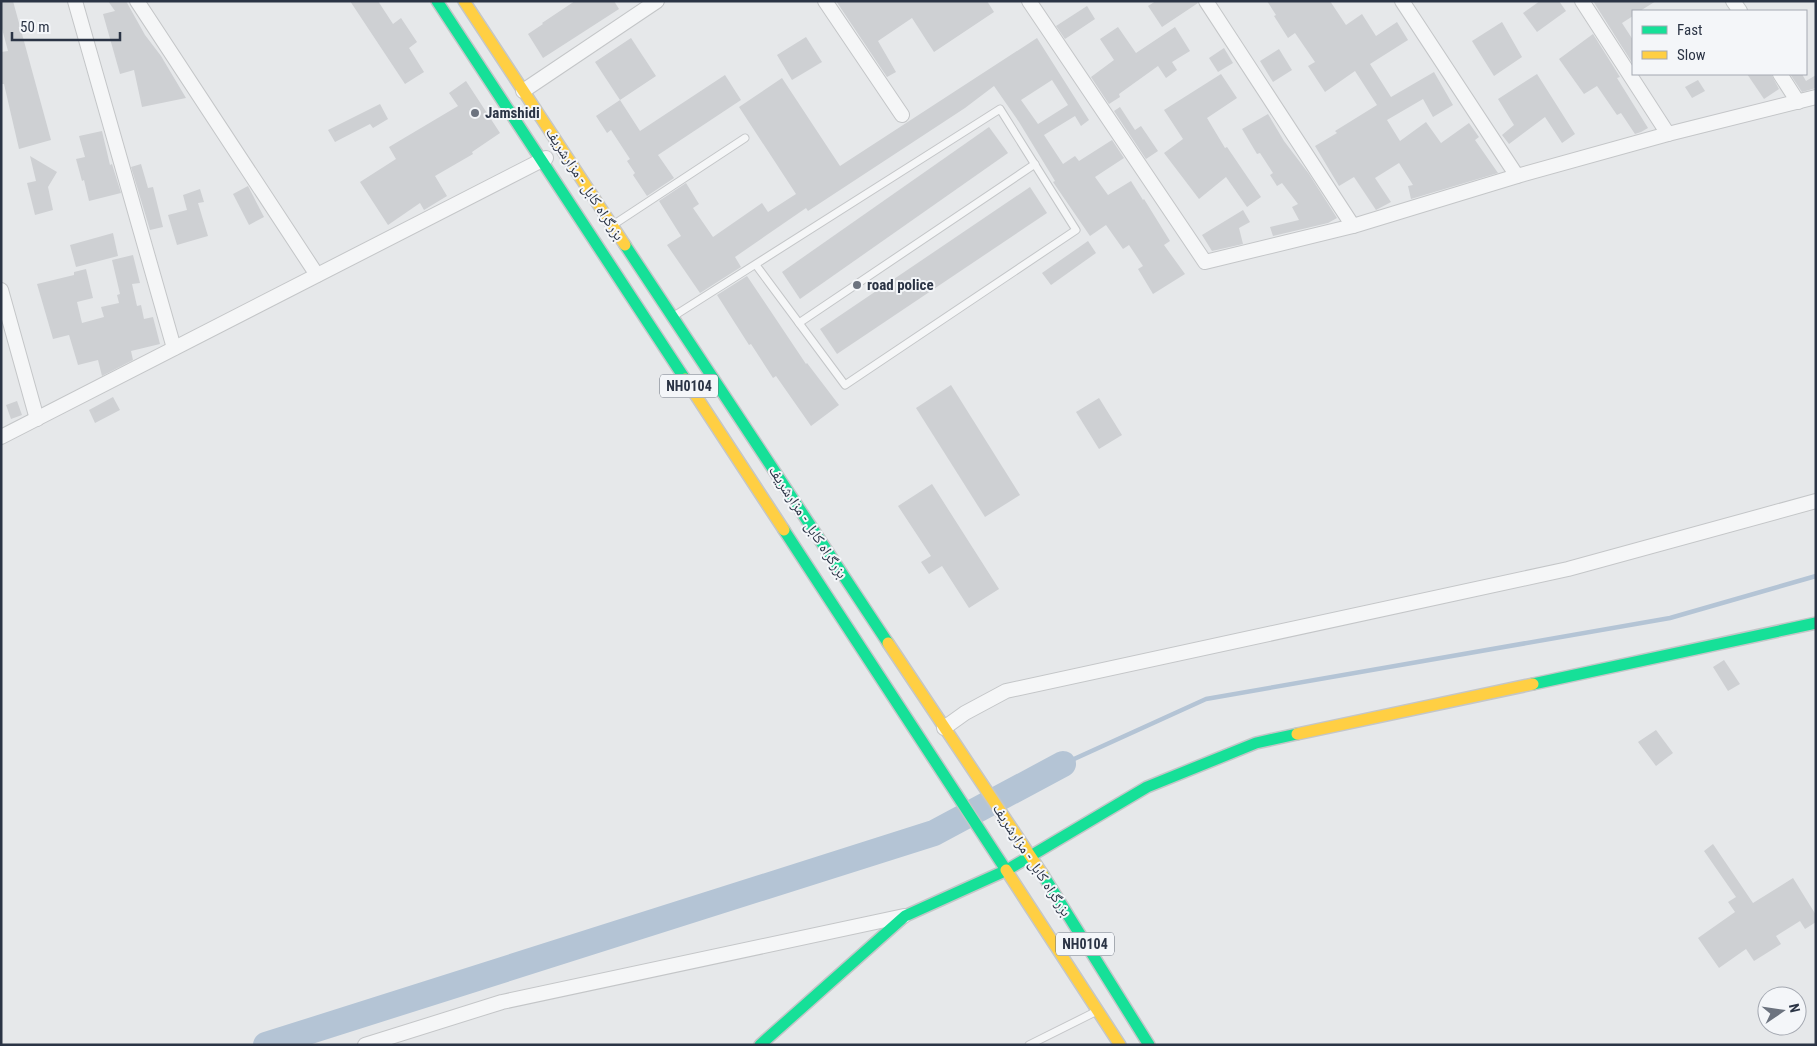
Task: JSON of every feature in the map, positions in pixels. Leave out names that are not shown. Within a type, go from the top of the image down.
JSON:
[{"type":"main road","name":"بزرگراه کابل - مزارشریف","points":[[437,1],[1120,1045]]},
{"type":"main road","name":"بزرگراه کابل - مزارشریف","points":[[464,1],[944,728],[1030,855],[1149,1045]]},
{"type":"main road","points":[[760,1045],[905,916],[1006,870],[1148,787],[1256,743],[1816,623]]},
{"type":"street","points":[[75,1],[174,348]]},
{"type":"street","points":[[138,1],[317,275]]},
{"type":"street","points":[[523,91],[657,1]]},
{"type":"street","points":[[825,1],[902,116]]},
{"type":"street","points":[[1029,1],[1205,262],[1353,226],[1516,176],[1668,134],[1816,97]]},
{"type":"street","points":[[1206,1],[1353,226]]},
{"type":"street","points":[[1402,1],[1516,176]]},
{"type":"street","points":[[1582,1],[1668,134]]},
{"type":"street","points":[[1781,75],[1798,102]]},
{"type":"street","points":[[1,437],[562,150]]},
{"type":"street","points":[[1,290],[37,419]]},
{"type":"street","points":[[944,728],[965,713],[1006,691],[1568,569],[1816,501]]},
{"type":"street","points":[[366,1045],[502,1002],[905,916]]},
{"type":"lane","points":[[672,317],[1000,109],[1076,230],[846,385],[756,264]]},
{"type":"lane","points":[[612,226],[745,138]]},
{"type":"lane","points":[[800,323],[1035,164]]},
{"type":"lane","points":[[1029,1045],[1098,1011]]},
{"type":"building","points":[[1,1],[13,1],[51,140],[19,149],[4,84],[1,84],[1,52],[8,51],[1,25]]},
{"type":"building","points":[[108,1],[126,1],[145,35],[161,56],[186,98],[142,107],[134,70],[120,74],[103,14],[115,11]]},
{"type":"building","points":[[350,1],[378,1],[393,24],[401,18],[417,42],[409,48],[424,72],[405,84]]},
{"type":"building","points":[[575,1],[614,1],[619,9],[543,58],[528,34]]},
{"type":"building","points":[[836,1],[987,1],[994,12],[934,52],[912,18],[878,41],[896,72],[887,77]]},
{"type":"building","points":[[1156,1],[1197,1],[1198,3],[1162,27],[1148,6]]},
{"type":"building","points":[[1267,1],[1330,1],[1346,25],[1362,14],[1376,36],[1397,22],[1408,40],[1370,64],[1391,97],[1434,72],[1453,105],[1433,117],[1423,99],[1387,120],[1400,141],[1426,122],[1441,143],[1469,123],[1479,137],[1475,140],[1498,173],[1411,199],[1408,186],[1413,185],[1399,163],[1375,178],[1391,202],[1376,210],[1354,177],[1339,186],[1315,146],[1377,105],[1355,71],[1325,92],[1308,66],[1315,62],[1295,33],[1288,38]]},
{"type":"building","points":[[1540,1],[1559,1],[1566,11],[1537,32],[1523,13]]},
{"type":"building","points":[[1593,1],[1656,1],[1642,10],[1632,10],[1632,17],[1622,23],[1632,38],[1632,62]]},
{"type":"building","points":[[1087,6],[1095,19],[1065,39],[1056,26]]},
{"type":"building","points":[[1502,22],[1522,57],[1494,76],[1472,41]]},
{"type":"building","points":[[1118,27],[1136,53],[1175,27],[1190,51],[1172,62],[1177,70],[1166,78],[1158,66],[1119,94],[1120,97],[1109,104],[1091,77],[1114,60],[1100,39]]},
{"type":"building","points":[[1593,34],[1620,77],[1617,78],[1648,128],[1641,132],[1635,134],[1621,113],[1617,115],[1597,86],[1584,94],[1559,59]]},
{"type":"building","points":[[806,37],[822,62],[792,80],[777,55]]},
{"type":"building","points":[[631,38],[656,76],[620,100],[595,62]]},
{"type":"building","points":[[1037,38],[1089,120],[1081,126],[1075,116],[1044,135],[1063,164],[1075,156],[1079,161],[1112,140],[1124,158],[1095,177],[1108,195],[1131,181],[1170,241],[1164,245],[1185,274],[1153,294],[1138,269],[1143,266],[1129,245],[1123,249],[1106,225],[1090,236],[1053,182],[1055,181],[1019,122],[994,86],[965,108],[808,211],[806,208],[735,257],[741,267],[700,293],[667,245],[681,236],[659,201],[686,183],[699,204],[693,208],[713,237],[762,203],[768,212],[796,194],[739,107],[782,78],[840,166]],"holes":[[[1052,80],[1068,105],[1038,124],[1021,100]]]},
{"type":"building","points":[[1224,48],[1233,63],[1218,72],[1209,58]]},
{"type":"building","points":[[1279,49],[1292,70],[1273,82],[1260,61]]},
{"type":"building","points":[[1221,74],[1237,98],[1207,118],[1225,148],[1227,147],[1261,197],[1247,207],[1226,177],[1199,199],[1164,153],[1183,139],[1164,110]]},
{"type":"building","points":[[1537,74],[1575,134],[1562,143],[1545,117],[1509,144],[1502,135],[1514,125],[1498,99]]},
{"type":"building","points":[[725,75],[741,100],[658,155],[674,178],[647,196],[633,175],[635,173],[627,161],[630,159],[611,130],[607,133],[596,116],[620,100],[640,131]]},
{"type":"building","points":[[1748,75],[1772,75],[1779,89],[1764,99]]},
{"type":"building","points":[[1791,75],[1803,75],[1806,81],[1816,75],[1816,88],[1802,92]]},
{"type":"building","points":[[1698,80],[1705,91],[1692,98],[1685,87]]},
{"type":"building","points":[[466,81],[500,133],[472,152],[473,154],[435,176],[447,196],[424,210],[420,203],[388,225],[360,182],[396,159],[389,147],[458,106],[449,93]]},
{"type":"building","points":[[380,104],[388,119],[373,128],[370,124],[335,142],[328,130]]},
{"type":"building","points":[[1120,107],[1135,130],[1141,126],[1158,151],[1146,159],[1114,111]]},
{"type":"building","points":[[1268,114],[1284,141],[1309,174],[1337,218],[1328,223],[1273,236],[1270,227],[1299,220],[1292,207],[1298,204],[1282,183],[1277,186],[1270,175],[1273,173],[1260,153],[1257,154],[1242,129]]},
{"type":"building","points":[[989,127],[1008,153],[800,299],[782,272]]},
{"type":"building","points":[[102,131],[110,165],[112,164],[121,193],[89,201],[76,159],[85,157],[79,136]]},
{"type":"building","points":[[30,156],[57,172],[48,187],[53,210],[35,215],[27,183],[36,181]]},
{"type":"building","points":[[141,164],[148,188],[153,187],[163,227],[150,230],[131,167]]},
{"type":"building","points":[[248,186],[264,217],[249,225],[233,194]]},
{"type":"building","points":[[1030,187],[1047,213],[837,354],[820,329]]},
{"type":"building","points":[[200,189],[204,202],[198,203],[208,236],[177,245],[168,215],[187,210],[183,195]]},
{"type":"building","points":[[1243,210],[1250,222],[1239,228],[1243,244],[1212,251],[1202,235]]},
{"type":"building","points":[[113,233],[118,256],[76,267],[70,245]]},
{"type":"building","points":[[1088,241],[1096,253],[1051,285],[1042,273]]},
{"type":"building","points":[[133,255],[140,283],[132,284],[137,306],[141,305],[144,319],[153,317],[160,344],[131,351],[133,360],[102,376],[98,360],[78,365],[69,335],[53,339],[37,284],[74,275],[74,272],[86,269],[93,298],[77,302],[82,323],[104,317],[101,307],[119,303],[117,295],[120,294],[112,260]]},
{"type":"building","points":[[747,276],[806,364],[839,405],[811,426],[776,376],[773,378],[751,344],[749,345],[717,295]]},
{"type":"building","points":[[951,385],[1020,495],[985,517],[916,408]]},
{"type":"building","points":[[113,397],[120,410],[95,423],[89,410]]},
{"type":"building","points":[[1099,398],[1122,435],[1099,449],[1076,412]]},
{"type":"building","points":[[17,401],[22,415],[11,419],[6,405]]},
{"type":"building","points":[[932,484],[999,589],[969,608],[942,566],[929,574],[921,562],[931,556],[898,506]]},
{"type":"building","points":[[1724,660],[1740,684],[1728,691],[1713,667]]},
{"type":"building","points":[[1656,730],[1673,753],[1656,766],[1638,742]]},
{"type":"building","points":[[1713,844],[1753,903],[1793,878],[1816,915],[1816,922],[1805,929],[1800,921],[1776,936],[1781,944],[1754,961],[1746,949],[1719,968],[1698,938],[1735,912],[1728,902],[1736,897],[1704,851]]},
{"type":"waterway","points":[[1063,764],[1206,699],[1670,618],[1816,576]]},
{"type":"waterway","points":[[266,1045],[934,833],[1063,764]]},
{"type":"traffic: fast","points":[[437,1],[685,379]]},
{"type":"traffic: fast","points":[[625,245],[888,643]]},
{"type":"traffic: fast","points":[[784,530],[1006,870]]},
{"type":"traffic: fast","points":[[1533,684],[1816,623]]},
{"type":"traffic: fast","points":[[760,1045],[905,916],[1007,870],[1147,787],[1256,743],[1297,734]]},
{"type":"traffic: fast","points":[[1043,875],[1149,1045]]},
{"type":"traffic: slow","points":[[464,1],[625,245]]},
{"type":"traffic: slow","points":[[685,379],[784,530]]},
{"type":"traffic: slow","points":[[888,643],[1043,875]]},
{"type":"traffic: slow","points":[[1297,734],[1533,684]]},
{"type":"traffic: slow","points":[[1006,870],[1120,1045]]},
{"type":"place","name":"Jamshidi","points":[[475,113]]},
{"type":"place","name":"road police","points":[[857,285]]}]
